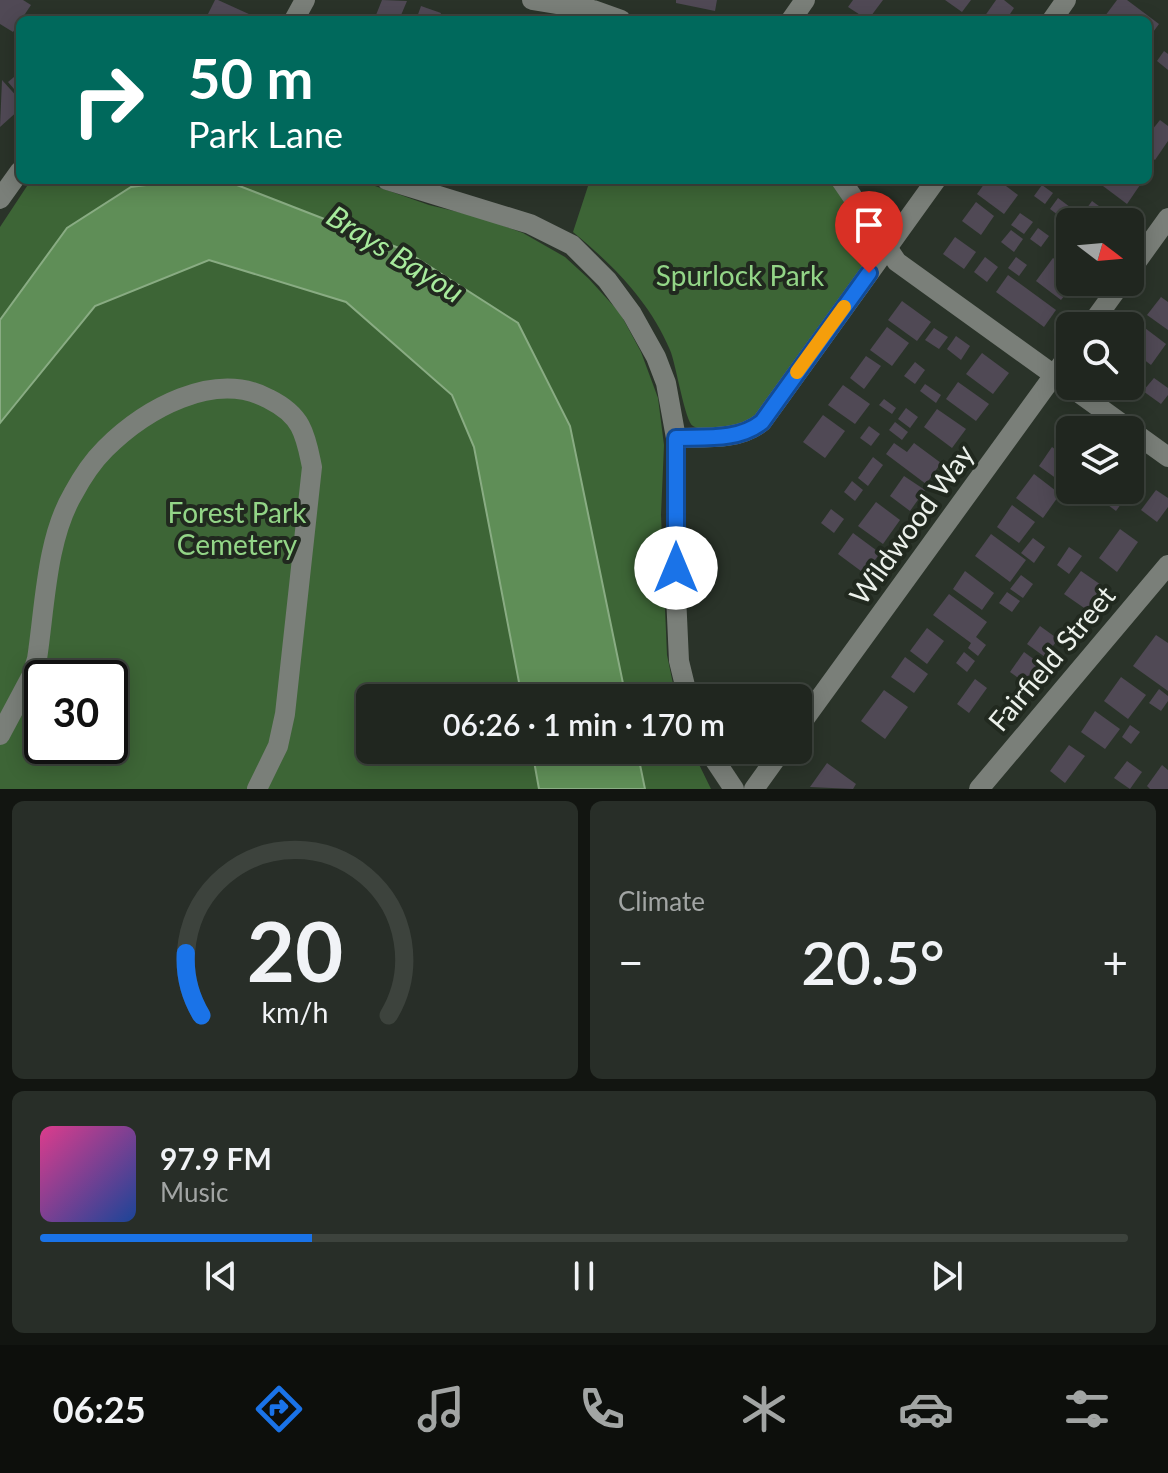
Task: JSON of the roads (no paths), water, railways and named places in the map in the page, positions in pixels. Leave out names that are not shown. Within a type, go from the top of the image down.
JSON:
[{"type":"street","points":[[532,0],[593,10],[610,16]]},
{"type":"street","points":[[0,199],[16,177]]},
{"type":"street","points":[[400,184],[530,224],[572,245],[607,280],[632,314],[656,357],[666,383],[676,438],[678,635],[679,661],[685,684]]},
{"type":"street","points":[[844,184],[897,262],[1168,457]]},
{"type":"street","points":[[676,438],[733,436],[750,432],[762,422],[933,184]]},
{"type":"street","points":[[1144,251],[1168,218]]},
{"type":"street","name":"Wildwood Way","points":[[812,709],[1056,372]]},
{"type":"street","points":[[0,735],[35,667],[59,521],[87,472],[103,451],[123,433],[171,404],[190,395],[216,389],[241,389],[263,395],[283,406],[299,424],[308,445],[312,467],[285,714],[278,746],[257,789]]},
{"type":"street","name":"Fairfield Street","points":[[979,789],[1168,565]]},
{"type":"street","points":[[717,764],[734,789]]},
{"type":"street","points":[[754,789],[772,764]]},
{"type":"water","name":"Brays Bayou","points":[[234,184],[404,250],[518,323],[570,426],[623,684],[519,684],[474,447],[452,395],[346,302],[209,260],[95,306],[0,423],[0,320],[67,228],[131,187]]},
{"type":"water","points":[[535,764],[640,764],[645,789],[539,789]]},
{"type":"park label","name":"Spurlock Park","points":[[740,275]]},
{"type":"park label","name":"Forest Park Cemetery","points":[[237,528]]}]
